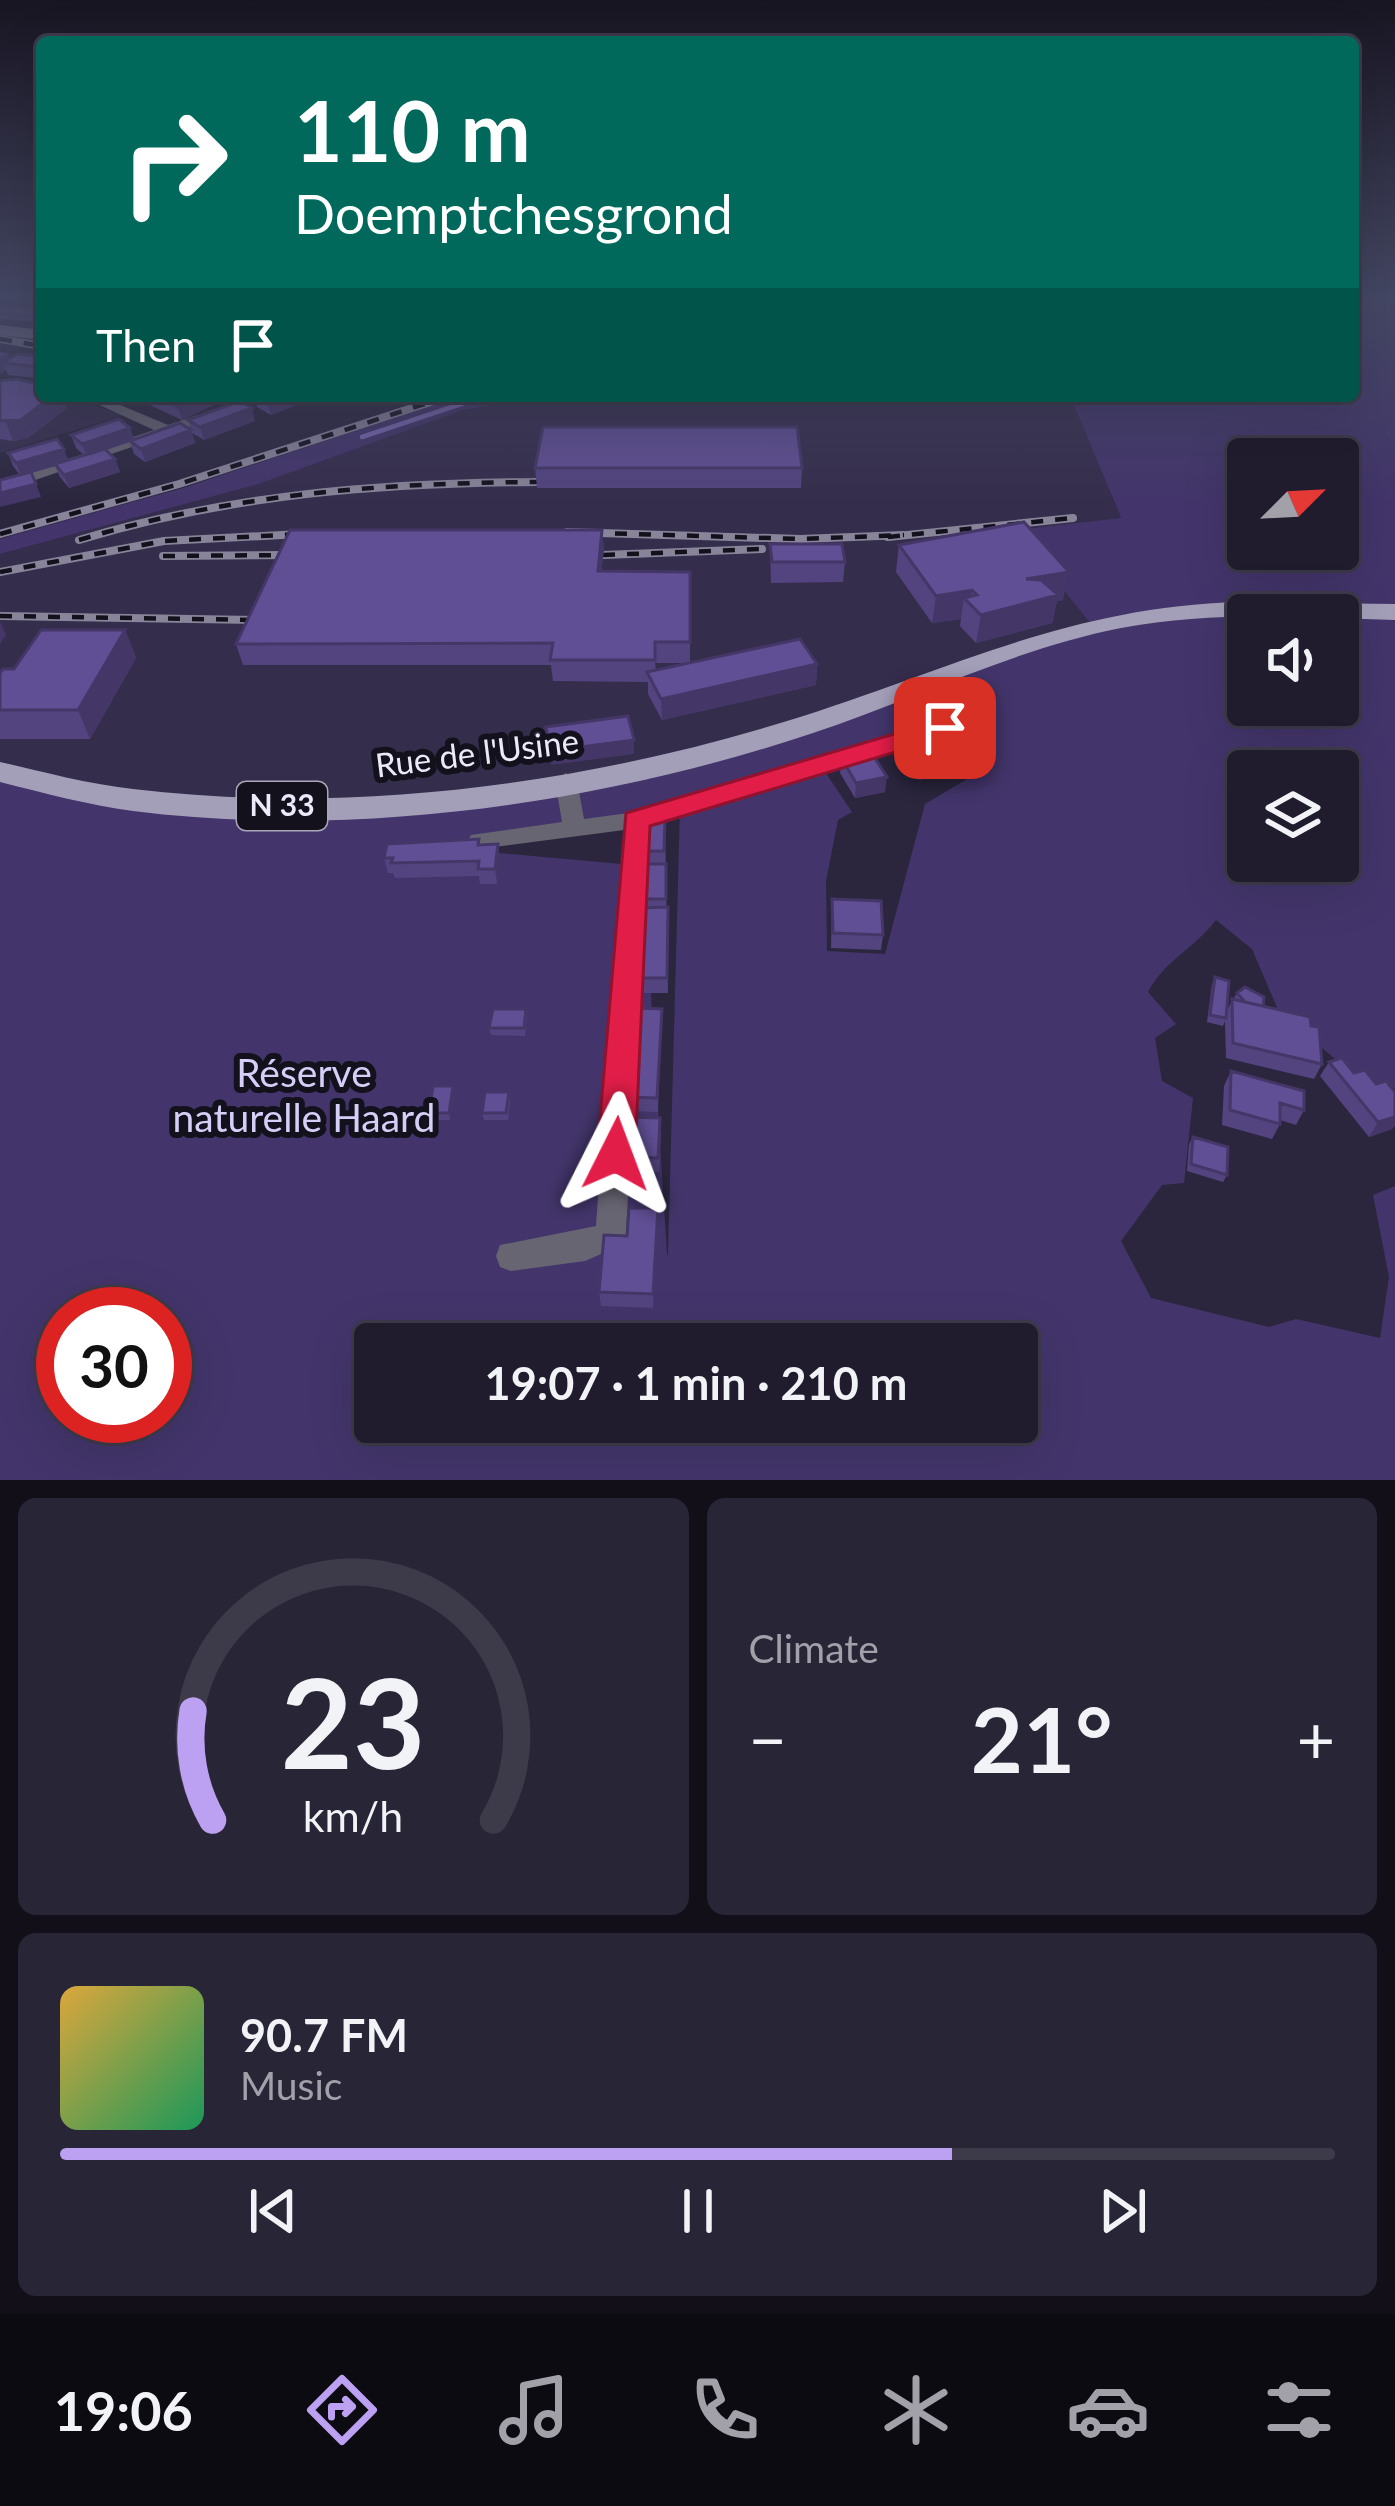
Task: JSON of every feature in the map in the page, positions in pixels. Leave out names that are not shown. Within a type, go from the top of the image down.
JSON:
[{"type":"main road","name":"Rue de l'Usine","points":[[0,772],[130,800],[195,806],[338,806],[566,781],[712,753],[1024,645],[1147,617],[1266,610],[1395,612]]},
{"type":"street","points":[[101,402],[172,432]]},
{"type":"street","points":[[0,487],[251,402]]},
{"type":"street","points":[[479,841],[636,820],[945,728]]},
{"type":"street","points":[[566,781],[574,828]]},
{"type":"street","points":[[511,1256],[585,1246],[611,1235],[636,820]]},
{"type":"shaded area","points":[[0,389],[36,394],[36,402],[83,402],[124,415],[0,453]]},
{"type":"shaded area","points":[[417,402],[443,402],[138,501],[0,539],[0,529],[176,481]]},
{"type":"shaded area","points":[[510,402],[1072,402],[1121,519],[1093,626],[792,729],[469,795],[195,806],[0,772],[0,554],[259,484],[463,410]]},
{"type":"green space","name":"Réserve naturelle Haard","points":[[1359,365],[1395,365],[1395,1088],[1364,1083],[1279,1012],[1252,949],[1216,920],[1148,992],[1176,1024],[1155,1038],[1162,1081],[1193,1098],[1184,1183],[1162,1185],[1121,1241],[1151,1298],[1269,1327],[1296,1319],[1380,1338],[1389,1277],[1373,1195],[1395,1186],[1395,1480],[0,1480],[0,772],[195,806],[469,795],[712,753],[1092,625],[1015,530],[1121,518],[1073,402],[1359,402]],"holes":[[[945,728],[967,779],[925,804],[885,954],[827,951],[826,881],[838,820],[852,812],[819,763]],[[680,807],[668,1255],[667,1255],[643,866],[433,847]]]},
{"type":"green space","points":[[443,402],[510,402],[463,410],[259,484],[0,554],[0,539],[183,488]]},
{"type":"building","points":[[0,381],[36,384],[36,402],[44,402],[21,420],[0,421]]},
{"type":"building","points":[[237,402],[252,408],[200,427],[188,420]]},
{"type":"building","points":[[119,419],[130,428],[82,444],[71,435]]},
{"type":"building","points":[[180,423],[191,430],[141,449],[130,441]]},
{"type":"building","points":[[543,427],[797,427],[802,468],[535,468]]},
{"type":"building","points":[[57,439],[64,449],[16,463],[8,453]]},
{"type":"building","points":[[105,449],[115,459],[64,475],[55,464]]},
{"type":"building","points":[[31,472],[36,484],[0,493],[0,480]]},
{"type":"building","points":[[1024,522],[1069,572],[1026,579],[1041,580],[1058,595],[981,615],[964,598],[977,595],[972,590],[936,596],[899,545]]},
{"type":"building","points":[[290,530],[602,530],[598,571],[690,572],[690,642],[655,642],[655,660],[550,660],[553,643],[236,644]]},
{"type":"building","points":[[770,544],[842,544],[845,562],[772,562]]},
{"type":"building","points":[[41,630],[125,630],[78,710],[0,710],[0,673],[14,669]]},
{"type":"building","points":[[800,639],[817,664],[661,699],[647,672]]},
{"type":"building","points":[[628,716],[634,740],[550,751],[546,727]]},
{"type":"building","points":[[948,734],[964,755],[922,765],[902,736]]},
{"type":"building","points":[[871,752],[887,777],[856,783],[842,759]]},
{"type":"building","points":[[645,818],[665,818],[664,851],[644,851]]},
{"type":"building","points":[[479,839],[478,845],[498,844],[495,869],[478,869],[479,861],[391,863],[393,858],[384,858],[387,844]]},
{"type":"building","points":[[643,864],[666,864],[666,899],[643,899]]},
{"type":"building","points":[[832,899],[881,901],[883,935],[833,933]]},
{"type":"building","points":[[668,907],[667,978],[640,978],[642,908]]},
{"type":"building","points":[[1215,977],[1229,981],[1226,1018],[1210,1015]]},
{"type":"building","points":[[1245,987],[1264,997],[1263,1006],[1245,1002],[1237,993]]},
{"type":"building","points":[[1232,999],[1310,1017],[1311,1026],[1319,1027],[1322,1064],[1233,1043]]},
{"type":"building","points":[[633,1008],[662,1009],[657,1098],[627,1097]]},
{"type":"building","points":[[493,1009],[526,1009],[524,1028],[489,1028]]},
{"type":"building","points":[[1342,1058],[1354,1073],[1365,1070],[1376,1084],[1386,1081],[1395,1092],[1395,1117],[1378,1122],[1329,1062]]},
{"type":"building","points":[[1231,1071],[1304,1091],[1304,1110],[1280,1103],[1280,1124],[1230,1110]]},
{"type":"building","points":[[433,1086],[453,1086],[449,1113],[429,1113]]},
{"type":"building","points":[[485,1092],[509,1092],[506,1113],[482,1113]]},
{"type":"building","points":[[626,1117],[660,1118],[658,1158],[623,1157]]},
{"type":"building","points":[[1193,1137],[1228,1147],[1227,1175],[1191,1164]]},
{"type":"building","points":[[629,1208],[658,1208],[653,1294],[599,1292],[604,1235],[627,1236]]},
{"type":"waterway","points":[[362,437],[467,402]]},
{"type":"railway","points":[[0,534],[179,484],[431,402]]},
{"type":"railway","points":[[79,540],[193,512],[306,494],[538,482]]},
{"type":"railway","points":[[888,537],[1073,518]]},
{"type":"railway","points":[[567,532],[801,539],[904,535]]},
{"type":"railway","points":[[0,572],[164,541],[321,533]]},
{"type":"railway","points":[[603,555],[762,549]]},
{"type":"railway","points":[[163,556],[289,555]]},
{"type":"railway","points":[[0,616],[257,620]]},
{"type":"route","points":[[616,1154],[636,820],[945,728]]}]
